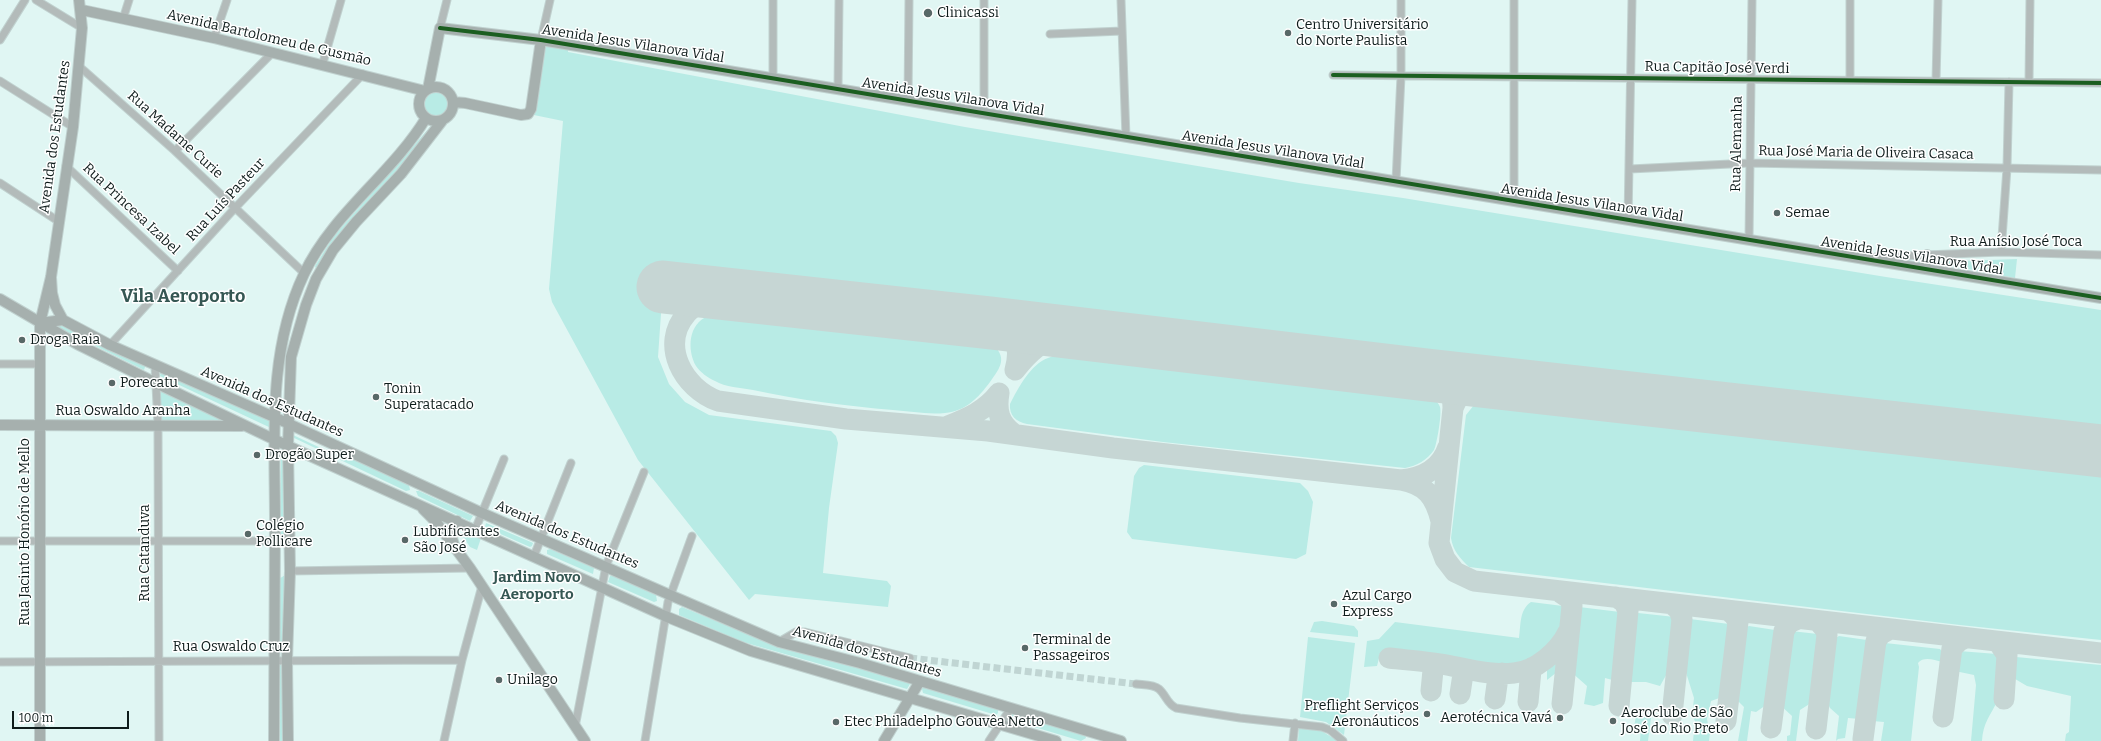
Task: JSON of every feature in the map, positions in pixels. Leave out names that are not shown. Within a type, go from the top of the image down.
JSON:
[{"type":"street","points":[[0,40],[25,0]]},
{"type":"street","points":[[36,0],[82,28]]},
{"type":"street","points":[[123,19],[129,0]]},
{"type":"street","points":[[214,38],[227,0]]},
{"type":"street","points":[[322,66],[341,0]]},
{"type":"street","points":[[442,121],[431,121],[426,118],[419,108],[421,96],[427,90],[447,0]]},
{"type":"street","points":[[454,102],[521,115],[528,114],[531,109],[541,40],[550,0]]},
{"type":"street","points":[[773,0],[773,78]]},
{"type":"street","points":[[838,0],[838,89]]},
{"type":"street","points":[[908,101],[909,0]]},
{"type":"street","points":[[984,0],[984,113]]},
{"type":"street","points":[[1121,0],[1126,137]]},
{"type":"street","points":[[1396,181],[1401,76],[1401,0]]},
{"type":"street","points":[[1514,0],[1514,201]]},
{"type":"street","points":[[1628,220],[1632,0]]},
{"type":"street","name":"Rua Alemanha","points":[[1749,240],[1752,0]]},
{"type":"street","points":[[1850,0],[1850,80]]},
{"type":"street","points":[[1936,81],[1938,0]]},
{"type":"street","points":[[2029,82],[2030,0]]},
{"type":"street","name":"Avenida dos Estudantes","points":[[40,323],[51,277],[66,166],[73,127],[80,66],[82,28],[80,5]]},
{"type":"street","name":"Avenida Bartolomeu de Gusmão","points":[[80,5],[123,19],[214,38],[273,52],[322,66],[363,74],[427,90]]},
{"type":"street","name":"Avenida Jesus Vilanova Vidal","points":[[440,28],[541,40],[2101,298]]},
{"type":"street","points":[[1050,34],[1122,30]]},
{"type":"street","points":[[175,151],[273,52]]},
{"type":"street","name":"Rua Madame Curie","points":[[80,66],[175,151],[304,273]]},
{"type":"street","name":"Rua Luís Pasteur","points":[[110,345],[235,208],[363,74]]},
{"type":"street","name":"Rua Capitão José Verdi","points":[[1334,75],[2101,83]]},
{"type":"street","points":[[0,81],[73,127]]},
{"type":"street","points":[[2001,252],[2007,168],[2009,82]]},
{"type":"street","points":[[288,741],[290,571],[288,446],[290,357],[316,279],[333,250],[356,222],[401,174],[442,121],[450,115],[454,102],[451,96],[441,88],[427,90]]},
{"type":"street","points":[[274,741],[274,417],[279,354],[286,324],[304,273],[328,236],[413,140],[426,118]]},
{"type":"street","name":"Rua José Maria de Oliveira Casaca","points":[[1630,170],[1750,163],[2101,170]]},
{"type":"street","name":"Rua Princesa Izabel","points":[[66,166],[178,270]]},
{"type":"street","points":[[0,183],[58,221]]},
{"type":"street","name":"Rua Anísio José Toca","points":[[1858,258],[2001,252],[2101,255]]},
{"type":"street","points":[[1926,269],[1927,255]]},
{"type":"street","name":"Avenida dos Estudantes","points":[[51,277],[52,293],[55,305],[63,320],[110,345],[274,417],[482,513],[670,595],[779,642],[920,681],[1010,708],[1093,737],[1122,741]]},
{"type":"street","points":[[2,302],[156,384],[288,446],[665,616],[751,651],[1056,741]]},
{"type":"street","points":[[40,323],[63,320]]},
{"type":"street","name":"Rua Jacinto Honório de Mello","points":[[40,323],[40,741]]},
{"type":"street","points":[[286,324],[291,336],[296,338]]},
{"type":"street","points":[[0,364],[39,364]]},
{"type":"street","name":"Rua Catanduva","points":[[155,365],[158,426],[159,741]]},
{"type":"street","name":"Rua Oswaldo Aranha","points":[[0,425],[246,426]]},
{"type":"street","points":[[475,530],[504,459]]},
{"type":"street","points":[[534,556],[571,463]]},
{"type":"street","points":[[575,727],[606,566],[644,472]]},
{"type":"street","points":[[414,502],[416,483]]},
{"type":"street","points":[[414,502],[436,522],[470,568],[585,741]]},
{"type":"street","points":[[457,521],[453,526],[451,534],[457,550]]},
{"type":"street","points":[[645,741],[665,616],[670,595],[692,536]]},
{"type":"street","points":[[0,541],[275,541]]},
{"type":"street","points":[[290,571],[470,568]]},
{"type":"street","points":[[444,741],[462,660],[482,586]]},
{"type":"street","points":[[779,642],[796,632],[805,632],[910,658]]},
{"type":"street","name":"Rua Oswaldo Cruz","points":[[0,662],[40,663],[158,660],[462,660]]},
{"type":"street","points":[[884,741],[920,681]]},
{"type":"street","points":[[1136,684],[1153,686],[1159,689],[1171,706],[1176,708],[1240,718],[1322,726],[1330,730],[1343,741]]},
{"type":"street","points":[[989,741],[1010,708]]},
{"type":"street","points":[[1293,741],[1296,723]]},
{"type":"shaded area","points":[[542,41],[568,46],[568,52],[965,127],[1299,183],[1403,198],[1886,277],[2101,310],[2101,428],[1213,330],[1031,305],[666,267],[662,271],[659,296],[662,299],[658,357],[669,384],[685,402],[709,415],[831,431],[836,436],[838,443],[829,508],[823,573],[887,581],[891,586],[888,607],[755,594],[749,600],[638,460],[552,302],[549,289],[563,121],[529,114]]},
{"type":"shaded area","points":[[437,89],[448,93],[452,104],[448,115],[437,119],[426,115],[422,104],[426,93]]},
{"type":"shaded area","points":[[430,127],[433,130],[316,269],[315,266],[333,237]]},
{"type":"shaded area","points":[[2017,259],[2015,278],[1932,262]]},
{"type":"shaded area","points":[[723,314],[991,343],[1000,353],[1001,362],[1000,367],[994,377],[976,398],[965,407],[952,412],[926,413],[858,407],[788,397],[723,385],[702,373],[696,366],[691,353],[691,338],[696,325],[708,316]]},
{"type":"shaded area","points":[[61,324],[146,364],[144,370],[59,328],[59,325]]},
{"type":"shaded area","points":[[1070,351],[1194,369],[1426,394],[1434,399],[1440,407],[1438,435],[1434,450],[1425,460],[1414,466],[1405,468],[1163,442],[1027,424],[1017,420],[1012,415],[1010,404],[1026,377],[1036,365],[1042,361]]},
{"type":"shaded area","points":[[161,371],[269,420],[273,423],[271,428],[160,376]]},
{"type":"shaded area","points":[[160,389],[232,423],[161,422]]},
{"type":"shaded area","points":[[1486,400],[2101,468],[2101,640],[1960,625],[1469,567],[1455,551],[1451,538],[1466,415],[1474,405]]},
{"type":"shaded area","points":[[293,435],[342,458],[349,457],[409,485],[410,490],[406,491],[292,437]]},
{"type":"shaded area","points":[[285,455],[285,537],[280,535],[281,456]]},
{"type":"shaded area","points":[[1144,465],[1300,483],[1308,491],[1313,502],[1306,554],[1296,559],[1132,539],[1127,532],[1134,476],[1139,468]]},
{"type":"shaded area","points":[[416,491],[419,491],[473,516],[470,521],[418,496]]},
{"type":"shaded area","points":[[486,523],[533,543],[532,546],[530,547],[485,527]]},
{"type":"shaded area","points":[[463,532],[481,538],[477,550],[470,547],[462,535]]},
{"type":"shaded area","points":[[550,549],[594,568],[593,574],[547,554],[547,550]]},
{"type":"shaded area","points":[[285,575],[287,576],[283,654],[279,652],[279,579]]},
{"type":"shaded area","points":[[610,576],[656,595],[657,601],[654,602],[608,582]]},
{"type":"shaded area","points":[[1531,602],[1563,606],[1566,611],[1563,633],[1553,645],[1539,657],[1523,666],[1505,668],[1380,654],[1377,666],[1364,667],[1367,641],[1379,639],[1395,622],[1519,638],[1522,613]]},
{"type":"shaded area","points":[[682,607],[757,638],[909,681],[910,684],[907,689],[743,642],[679,615],[679,609]]},
{"type":"shaded area","points":[[1579,607],[1620,612],[1623,615],[1616,681],[1605,678],[1603,703],[1594,706],[1584,704],[1587,686],[1570,671],[1575,614]]},
{"type":"shaded area","points":[[1638,613],[1675,617],[1678,622],[1674,661],[1660,686],[1646,682],[1626,682],[1632,618],[1633,615]]},
{"type":"shaded area","points":[[1690,619],[1729,624],[1733,630],[1725,696],[1711,701],[1707,719],[1708,724],[1711,725],[1709,741],[1693,741],[1695,721],[1692,716],[1694,698],[1683,663],[1687,622]]},
{"type":"shaded area","points":[[1322,621],[1354,626],[1358,631],[1358,637],[1310,632],[1314,622]]},
{"type":"shaded area","points":[[1749,626],[1775,630],[1778,632],[1769,703],[1756,712],[1751,711],[1747,741],[1738,741],[1744,707],[1734,697],[1743,629]]},
{"type":"shaded area","points":[[1791,631],[1818,634],[1822,640],[1815,698],[1811,703],[1800,710],[1796,741],[1787,741],[1787,736],[1790,735],[1792,716],[1779,704],[1788,634]]},
{"type":"shaded area","points":[[1839,636],[1867,640],[1871,647],[1860,719],[1848,718],[1845,738],[1838,739],[1836,741],[1839,716],[1830,708],[1825,699],[1831,641]]},
{"type":"shaded area","points":[[1308,637],[1355,643],[1344,735],[1326,722],[1300,717]]},
{"type":"shaded area","points":[[1885,643],[1940,649],[1944,654],[1942,662],[1926,659],[1918,663],[1919,667],[1911,741],[1881,741],[1884,722],[1872,721],[1871,713],[1880,650],[1882,644]]},
{"type":"shaded area","points":[[1959,651],[1997,654],[1999,658],[2001,676],[1999,696],[1985,724],[1982,741],[1971,741],[1976,685],[1974,675],[1955,671],[1956,655]]},
{"type":"shaded area","points":[[1556,655],[1562,655],[1562,668],[1547,680],[1547,662]]},
{"type":"shaded area","points":[[2016,657],[2101,665],[2101,741],[2065,741],[2066,734],[2069,732],[2071,696],[2027,686],[2010,676],[2013,660]]},
{"type":"shaded area","points":[[283,665],[285,741],[279,741],[279,666]]},
{"type":"shaded area","points":[[924,685],[998,710],[998,713],[996,715],[923,693],[922,689]]},
{"type":"shaded area","points":[[1014,713],[1085,735],[1086,738],[1081,741],[1011,720],[1011,714]]},
{"type":"shaded area","points":[[1636,716],[1651,718],[1648,741],[1640,741],[1641,728],[1634,727]]},
{"type":"shaded area","points":[[1299,727],[1320,730],[1338,741],[1298,741]]},
{"type":"taxiway","points":[[722,294],[703,301],[691,309],[679,325],[675,338],[675,351],[685,376],[705,395],[718,401],[846,419],[988,431],[1113,448],[1401,480],[1417,485],[1428,493],[1436,505],[1441,521]]},
{"type":"taxiway","points":[[991,323],[1006,331],[1015,340],[1018,353],[1015,370],[1038,346],[1063,336],[1086,334]]},
{"type":"taxiway","points":[[1427,375],[1438,380],[1446,387],[1451,396],[1453,408],[1459,397],[1466,389],[1475,384],[1487,382]]},
{"type":"taxiway","points":[[948,426],[969,417],[982,409],[999,393],[998,411],[1002,421],[1014,434]]},
{"type":"taxiway","points":[[1453,408],[1439,543],[1445,559],[1455,572],[1474,581],[2101,653]]},
{"type":"taxiway","points":[[1401,480],[1417,477],[1436,467],[1445,455],[1448,447]]},
{"type":"taxiway","points":[[1561,593],[1570,599],[1572,606],[1562,704]]},
{"type":"taxiway","points":[[1616,597],[1624,602],[1628,611],[1619,706]]},
{"type":"taxiway","points":[[1672,604],[1679,610],[1682,619],[1672,715]]},
{"type":"taxiway","points":[[1726,721],[1738,622],[1734,615],[1727,610]]},
{"type":"taxiway","points":[[1771,728],[1784,631],[1789,623],[1798,619]]},
{"type":"taxiway","points":[[1816,729],[1827,635],[1825,629],[1818,621]]},
{"type":"taxiway","points":[[1863,739],[1876,641],[1881,634],[1890,629]]},
{"type":"taxiway","points":[[1389,658],[1434,663],[1486,673],[1514,673],[1530,668],[1546,659],[1559,646],[1568,632]]},
{"type":"taxiway","points":[[1943,717],[1952,648],[1959,641],[1965,638]]},
{"type":"taxiway","points":[[1998,642],[2007,655],[2004,699]]},
{"type":"taxiway","points":[[1431,691],[1433,670],[1438,664]]},
{"type":"taxiway","points":[[1528,702],[1531,670],[1533,667]]},
{"type":"taxiway","points":[[1460,694],[1463,674],[1467,669]]},
{"type":"taxiway","points":[[1495,699],[1498,677],[1502,673]]},
{"type":"runway","points":[[663,287],[991,323],[1427,375],[2101,451]]},
{"type":"tunnel","points":[[910,658],[1136,684]]},
{"type":"cycle path","points":[[440,28],[541,40],[2101,298]]},
{"type":"cycle path","points":[[1333,75],[2101,83]]},
{"type":"place","name":"Clinicassi","points":[[928,13]]},
{"type":"place","name":"Centro Universitário do Norte Paulista","points":[[1288,33]]},
{"type":"place","name":"Semae","points":[[1777,213]]},
{"type":"place","name":"Droga Raia","points":[[22,340]]},
{"type":"place","name":"Porecatu","points":[[112,383]]},
{"type":"place","name":"Tonin Superatacado","points":[[376,397]]},
{"type":"place","name":"Drogão Super","points":[[257,455]]},
{"type":"place","name":"Colégio Pollicare","points":[[248,534]]},
{"type":"place","name":"Lubrificantes São José","points":[[405,540]]},
{"type":"place","name":"Azul Cargo Express","points":[[1334,604]]},
{"type":"place","name":"Terminal de Passageiros","points":[[1025,648]]},
{"type":"place","name":"Unilago","points":[[499,680]]},
{"type":"place","name":"Preflight Serviços Aeronáuticos","points":[[1427,714]]},
{"type":"place","name":"Aerotécnica Vavá","points":[[1560,718]]},
{"type":"place","name":"Aeroclube de São José do Rio Preto","points":[[1613,721]]},
{"type":"place","name":"Etec Philadelpho Gouvêa Netto","points":[[836,722]]},
{"type":"district","name":"Vila Aeroporto","points":[[183,297]]},
{"type":"district","name":"Jardim Novo Aeroporto","points":[[537,586]]}]
